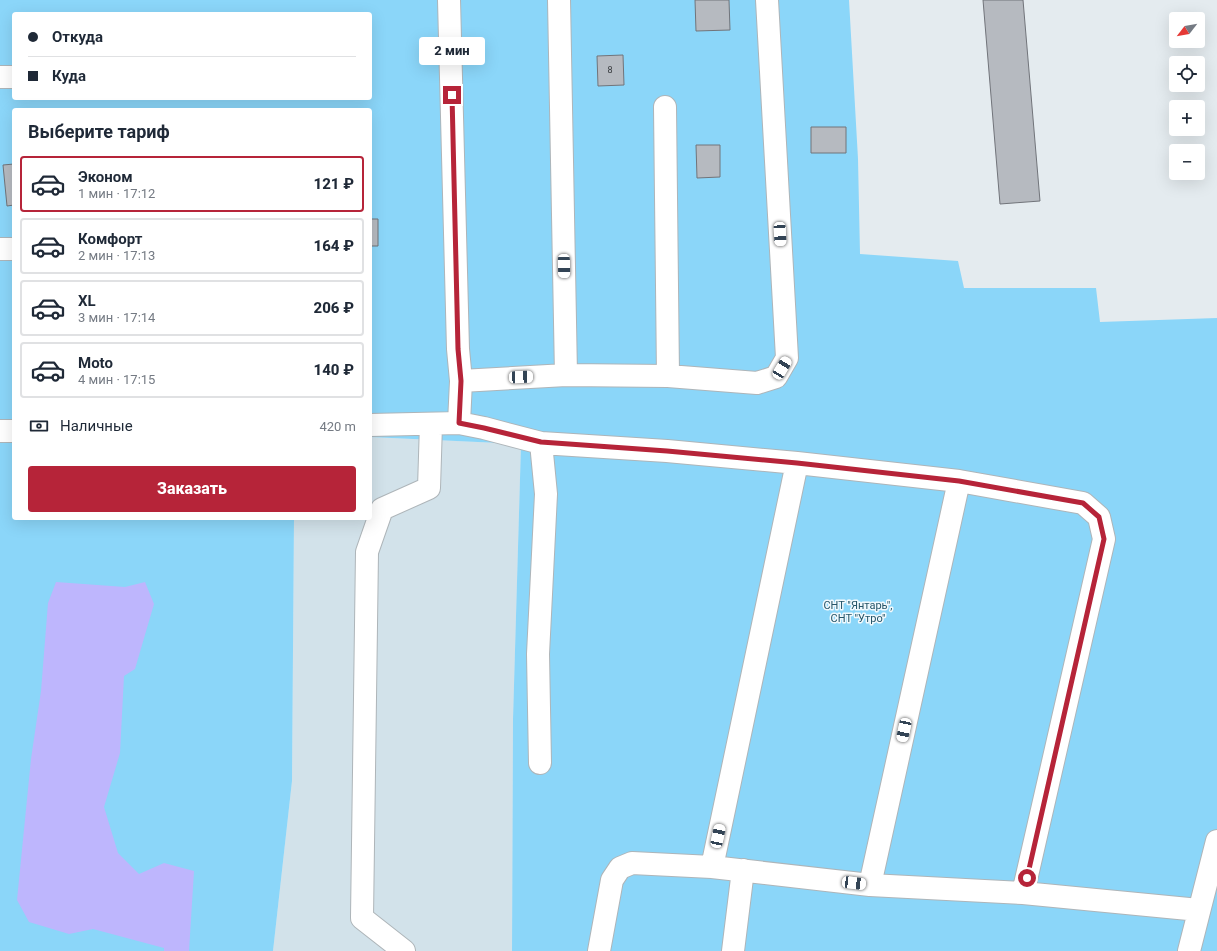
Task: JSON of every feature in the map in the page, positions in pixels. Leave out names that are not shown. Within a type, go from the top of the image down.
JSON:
[{"type":"street","points":[[449,0],[458,349],[461,381],[459,423]]},
{"type":"street","points":[[559,0],[566,375]]},
{"type":"street","points":[[461,381],[566,375],[668,376],[757,383],[776,377],[787,358],[767,0]]},
{"type":"street","points":[[0,77],[12,77]]},
{"type":"street","points":[[665,107],[668,376]]},
{"type":"street","points":[[0,249],[12,249]]},
{"type":"street","points":[[372,425],[459,423],[541,442],[667,451],[797,463],[959,481],[1083,503],[1099,517],[1104,539],[1023,893]]},
{"type":"street","points":[[404,951],[362,918],[367,552],[382,509],[429,488],[431,424]]},
{"type":"street","points":[[0,431],[12,431]]},
{"type":"street","points":[[540,763],[538,654],[546,494],[541,442]]},
{"type":"street","points":[[712,866],[797,463]]},
{"type":"street","points":[[870,885],[959,481]]},
{"type":"street","points":[[1189,951],[1217,841]]},
{"type":"street","points":[[599,951],[612,880],[620,868],[632,863],[712,866],[870,885],[1023,893],[1199,910]]},
{"type":"street","points":[[733,951],[743,870]]},
{"type":"shaded area","points":[[372,437],[521,444],[513,719],[512,951],[273,951],[292,781],[294,520],[372,520]]},
{"type":"shaded area","points":[[56,582],[125,587],[145,582],[154,604],[135,669],[124,676],[120,753],[104,807],[118,853],[139,874],[164,863],[194,871],[189,951],[164,951],[164,948],[93,929],[69,934],[29,922],[17,900],[31,759],[41,691],[48,603]]},
{"type":"green space","name":"СНТ \"Янтарь\", СНТ \"Утро\"","points":[[0,0],[849,0],[858,159],[860,254],[958,261],[964,288],[1096,288],[1100,322],[1217,318],[1217,951],[512,951],[513,719],[521,444],[372,437],[372,108],[12,108],[12,520],[294,520],[292,781],[273,951],[0,951]]},
{"type":"building","points":[[695,0],[729,0],[730,30],[696,31]]},
{"type":"building","points":[[983,0],[1023,0],[1040,201],[1000,204]]},
{"type":"building","points":[[623,55],[624,85],[598,86],[597,56]]},
{"type":"building","points":[[811,127],[846,127],[846,153],[811,153]]},
{"type":"building","points":[[696,145],[720,145],[720,177],[697,178]]},
{"type":"building","points":[[12,164],[12,205],[7,206],[3,165]]},
{"type":"building","points":[[372,219],[378,219],[378,246],[372,246]]},
{"type":"route","points":[[452,95],[458,349],[461,381],[459,423],[541,442],[667,451],[797,463],[959,481],[1083,503],[1099,517],[1104,539],[1027,878]]}]
